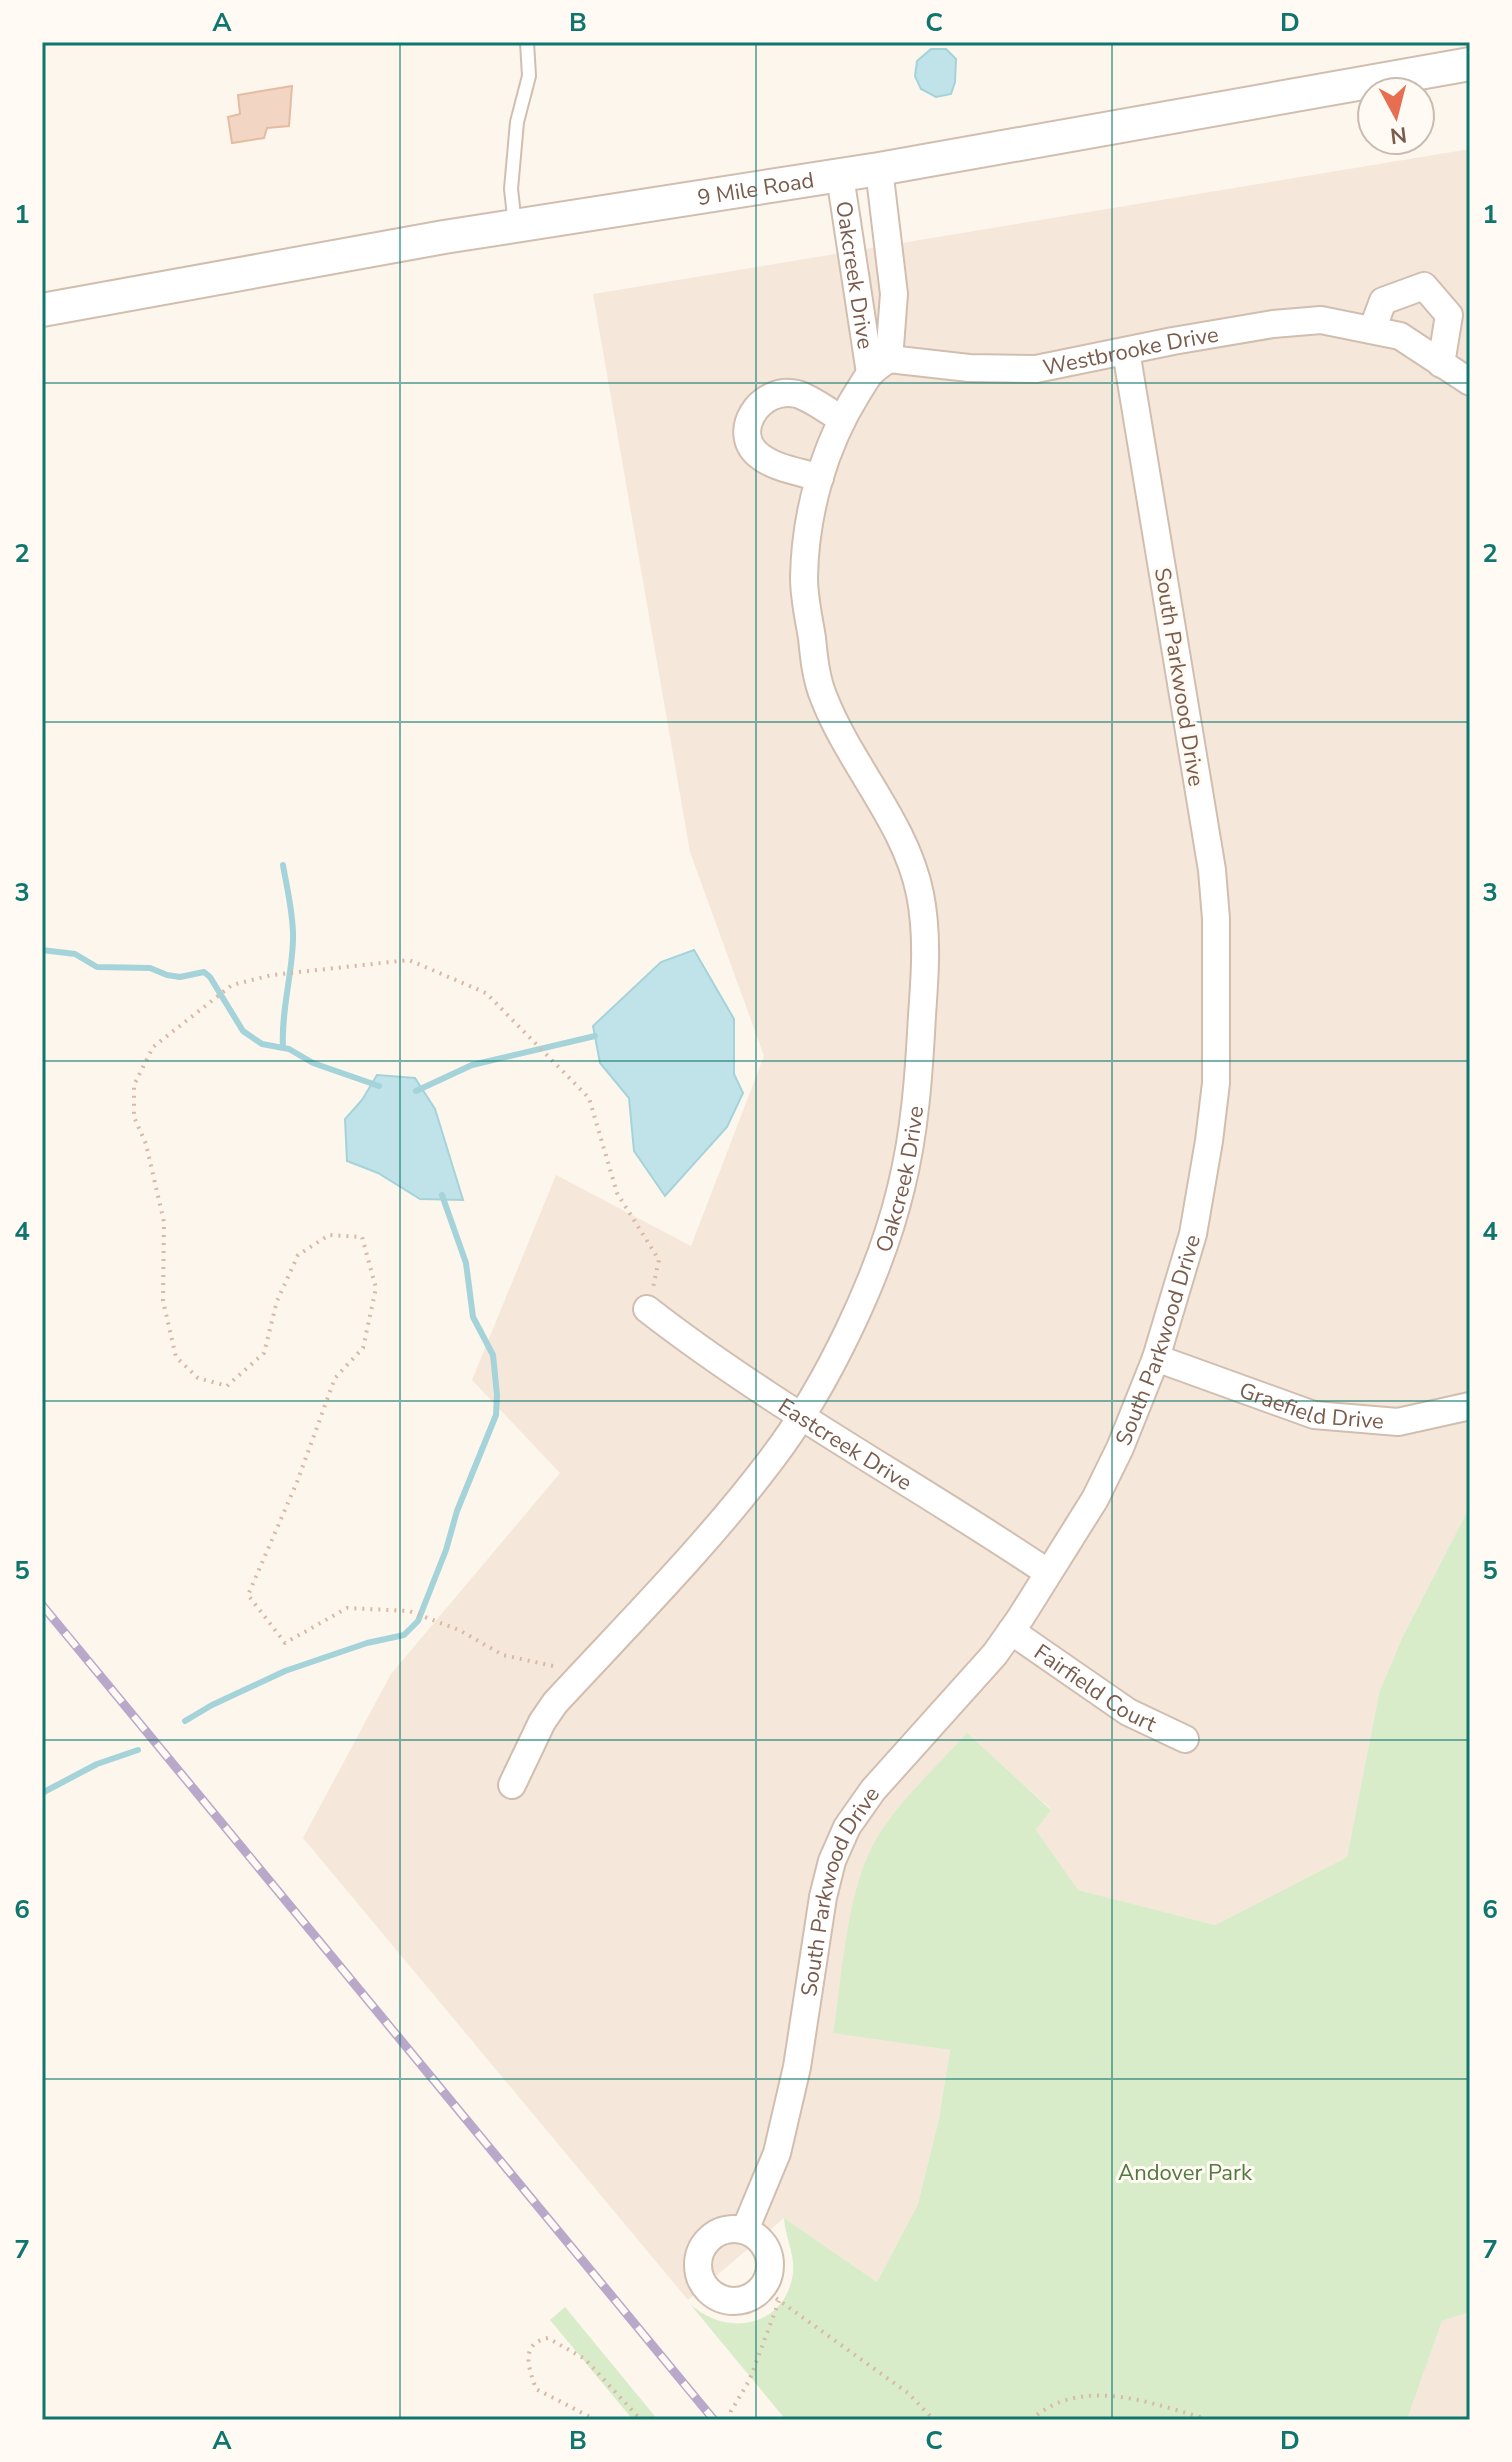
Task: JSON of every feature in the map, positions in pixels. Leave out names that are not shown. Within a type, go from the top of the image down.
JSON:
[{"type":"street","name":"9 Mile Road","points":[[42,310],[515,225],[840,176],[1470,64]]},
{"type":"street","name":"Oakcreek Drive","points":[[512,1785],[542,1722],[555,1703],[733,1506],[772,1459],[801,1416],[825,1377],[867,1286],[882,1251],[901,1189],[919,1071],[925,933],[919,893],[912,867],[892,823],[858,767],[823,696],[814,658],[804,581],[814,495],[841,419],[879,366],[894,294],[879,169]]},
{"type":"street","name":"Oakcreek Drive","points":[[840,176],[879,366]]},
{"type":"street","points":[[1372,330],[1383,301],[1424,286],[1449,315],[1441,364]]},
{"type":"street","name":"Westbrooke Drive","points":[[879,366],[1036,369],[1273,324],[1321,320],[1400,336],[1470,382]]},
{"type":"street","name":"South Parkwood Drive","points":[[745,2230],[777,2153],[797,2067],[823,1897],[832,1861],[847,1827],[873,1790],[995,1654],[1095,1499],[1120,1448],[1156,1358],[1193,1234],[1216,1083],[1216,919],[1212,870],[1126,351]]},
{"type":"street","points":[[820,478],[759,456],[747,437],[751,414],[761,401],[779,395],[797,394],[841,419]]},
{"type":"street","name":"Eastcreek Drive","points":[[647,1309],[693,1344],[801,1416],[1047,1572]]},
{"type":"street","name":"Graefield Drive","points":[[1156,1358],[1314,1415],[1367,1422],[1398,1422],[1470,1406]]},
{"type":"street","name":"Fairfield Court","points":[[1011,1631],[1128,1712],[1185,1739]]},
{"type":"street","points":[[732,2229],[755,2235],[769,2255],[771,2295],[729,2302],[718,2298],[701,2281],[698,2258],[710,2237],[732,2229]]},
{"type":"lane","points":[[515,225],[511,189],[517,122],[529,76],[527,42]]},
{"type":"path","points":[[553,1666],[503,1655],[459,1630],[409,1611],[347,1608],[285,1643],[248,1595],[297,1482],[335,1378],[363,1348],[376,1288],[362,1237],[329,1235],[298,1255],[277,1301],[264,1353],[227,1386],[198,1378],[176,1357],[163,1301],[164,1222],[146,1144],[134,1117],[134,1085],[153,1047],[232,985],[272,975],[409,960],[486,993],[589,1098],[617,1193],[659,1260],[647,1309]]},
{"type":"path","points":[[729,2420],[749,2381],[771,2295],[908,2393],[934,2420]]},
{"type":"path","points":[[596,2420],[536,2389],[527,2362],[530,2348],[540,2339],[548,2338],[585,2359],[641,2420]]},
{"type":"path","points":[[1031,2420],[1041,2411],[1084,2395],[1124,2396],[1210,2420]]},
{"type":"shaded area","points":[[1470,149],[1470,1506],[1402,1638],[1379,1693],[1347,1857],[1215,1925],[1077,1890],[1036,1830],[1051,1809],[966,1734],[894,1815],[866,1860],[853,1905],[833,2032],[950,2050],[939,2118],[918,2204],[877,2282],[784,2218],[688,2300],[303,1838],[391,1674],[560,1473],[472,1380],[556,1175],[691,1246],[764,1056],[690,852],[593,294]]},
{"type":"shaded area","points":[[1470,2312],[1470,2420],[1407,2420],[1442,2321]]},
{"type":"green space","name":"Andover Park","points":[[1470,1506],[1470,2312],[1442,2321],[1407,2420],[786,2420],[690,2304],[705,2315],[721,2321],[753,2322],[767,2316],[788,2291],[793,2273],[784,2218],[877,2282],[918,2204],[939,2118],[950,2050],[833,2033],[852,1905],[867,1857],[887,1822],[967,1733],[1051,1810],[1036,1830],[1078,1890],[1215,1925],[1347,1857],[1379,1693],[1402,1638]]},
{"type":"green space","points":[[565,2307],[658,2420],[633,2420],[550,2320]]},
{"type":"water","points":[[931,49],[946,49],[956,59],[951,94],[936,97],[921,89],[915,76],[917,61]]},
{"type":"water","points":[[694,950],[734,1019],[734,1074],[743,1093],[727,1127],[665,1196],[634,1151],[629,1098],[600,1063],[593,1026],[661,962]]},
{"type":"water","points":[[377,1075],[415,1078],[435,1109],[463,1200],[420,1199],[378,1173],[347,1161],[345,1119],[362,1100]]},
{"type":"building","points":[[292,86],[289,126],[267,128],[264,138],[232,143],[228,117],[240,114],[238,95]]},
{"type":"waterway","points":[[283,865],[293,931],[283,1047]]},
{"type":"waterway","points":[[42,950],[75,954],[97,967],[150,968],[180,977],[204,972],[243,1031],[262,1044],[289,1049],[313,1063],[379,1086]]},
{"type":"waterway","points":[[416,1091],[472,1065],[595,1036]]},
{"type":"waterway","points":[[185,1721],[285,1671],[367,1643],[404,1635],[418,1621],[446,1550],[457,1511],[496,1415],[493,1355],[473,1317],[466,1263],[442,1195]]},
{"type":"waterway","points":[[42,1793],[97,1764],[138,1750]]},
{"type":"waterway","points":[[767,2420],[775,2420]]},
{"type":"railway","points":[[42,1605],[714,2420]]}]
